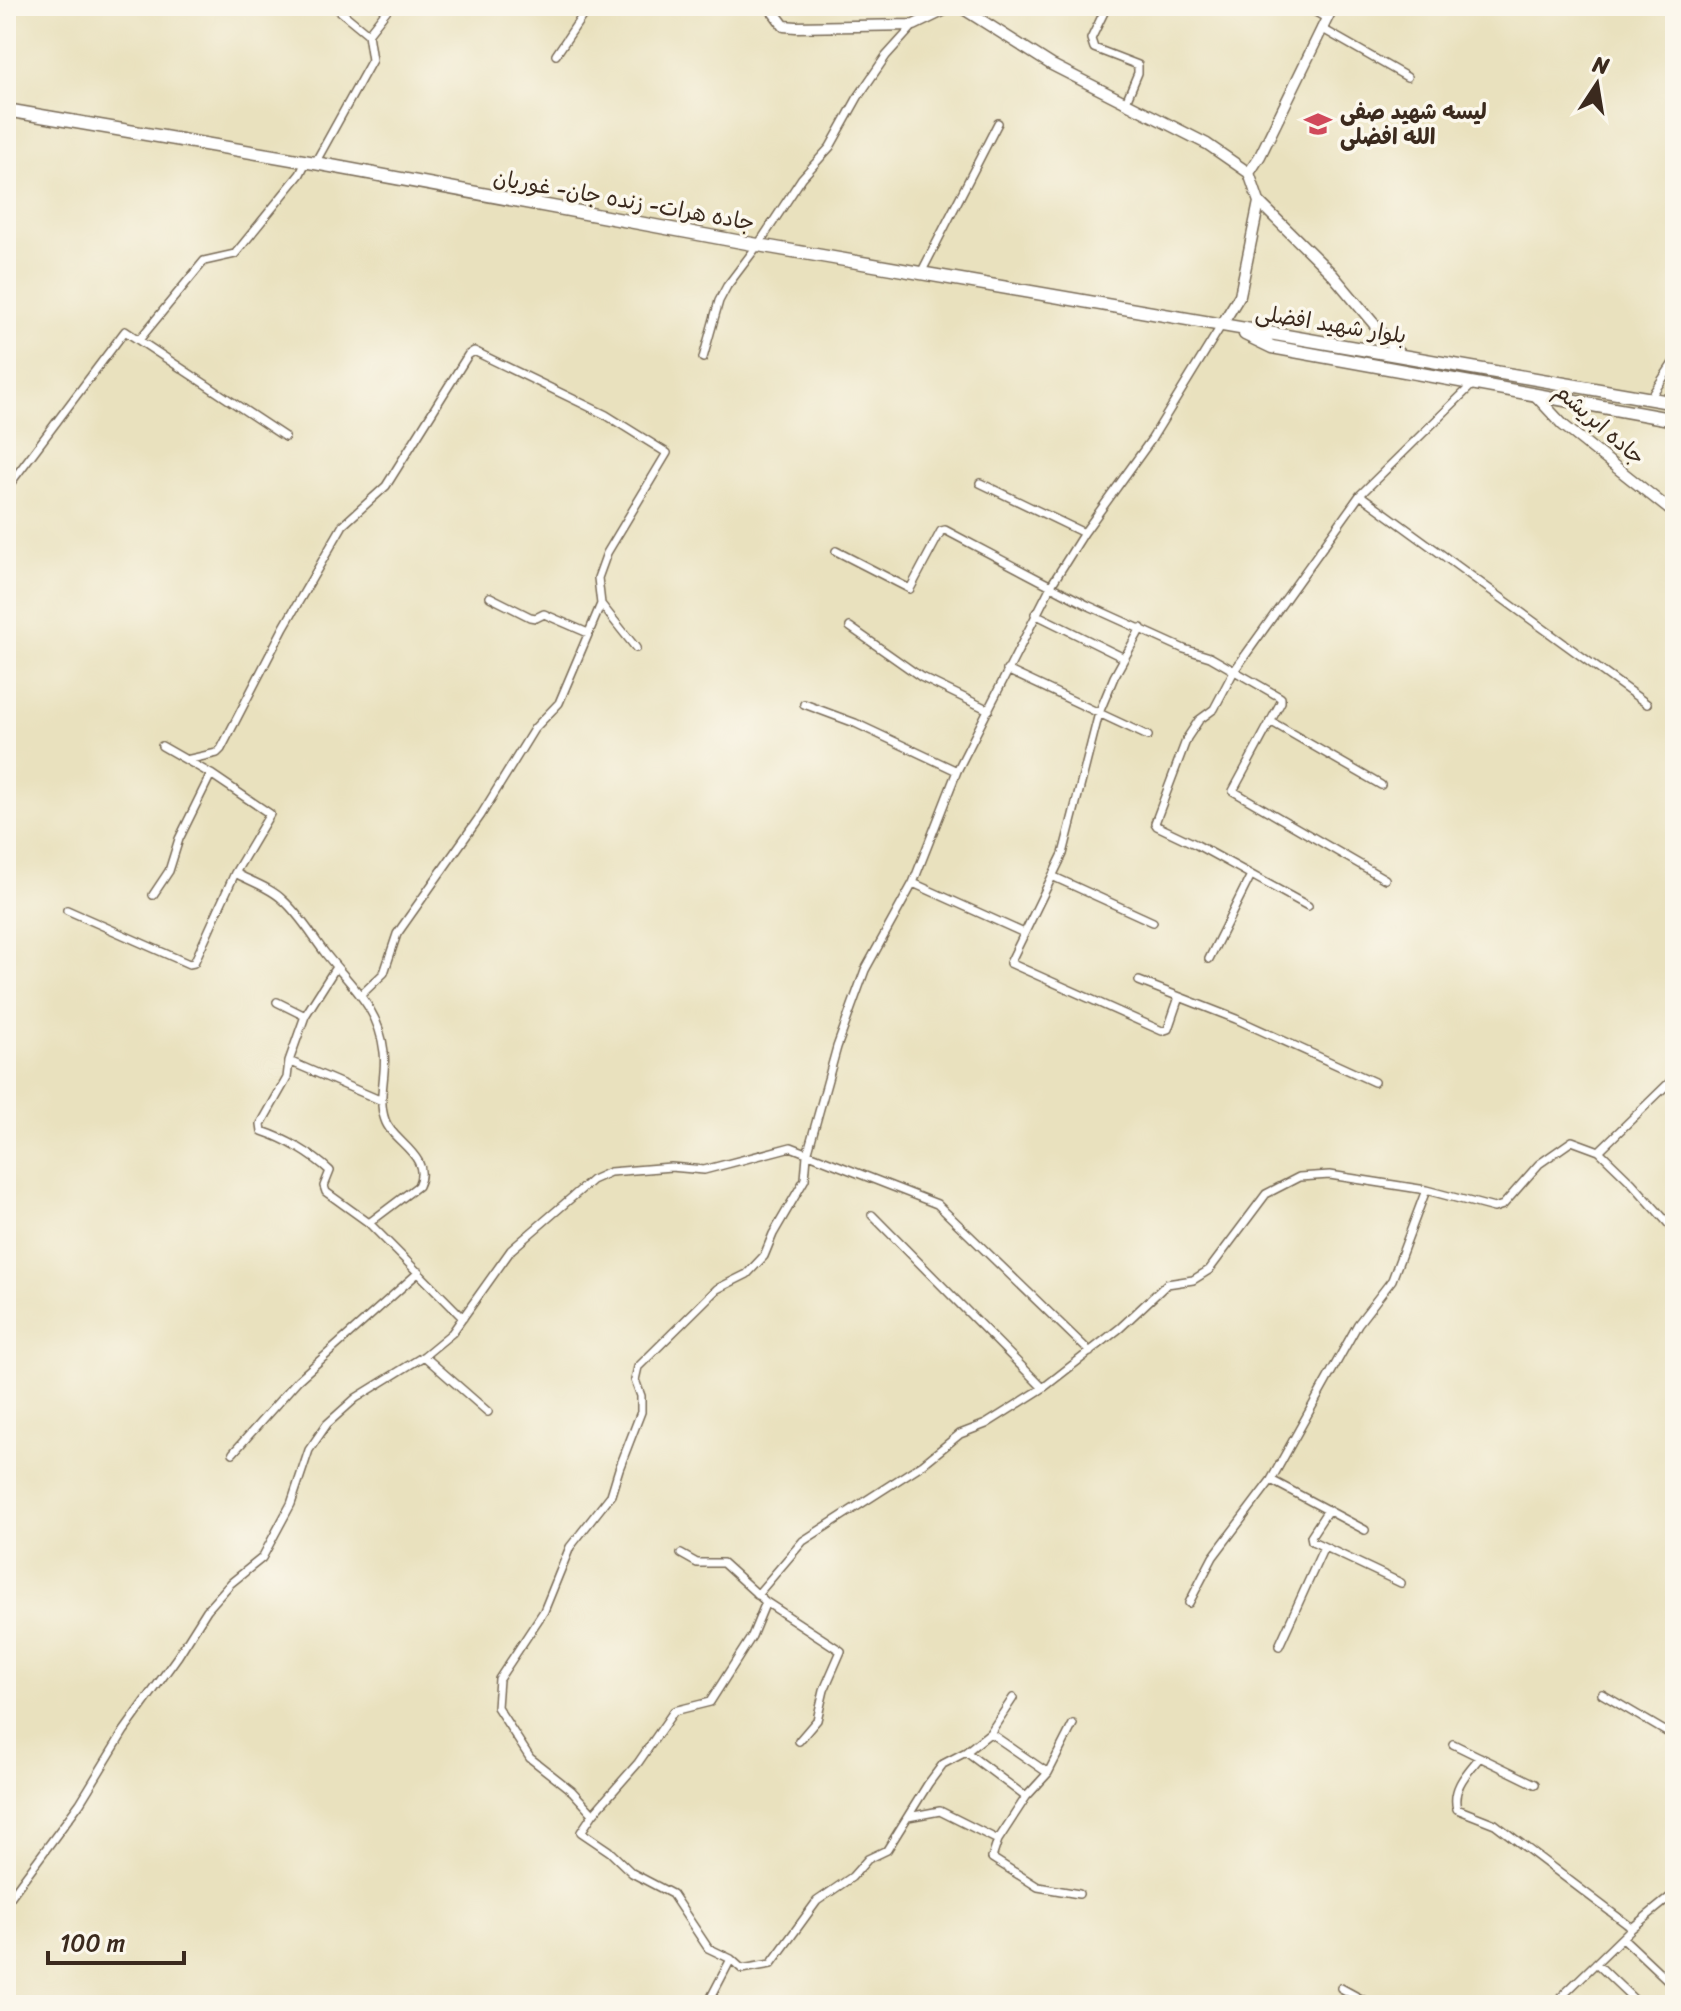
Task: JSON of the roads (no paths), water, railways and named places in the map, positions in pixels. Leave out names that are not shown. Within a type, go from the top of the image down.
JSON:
[{"type":"main road","name":"جاده هرات- زنده جان- غوریان","points":[[6,110],[1235,328]]},
{"type":"main road","name":"بلوار شهید افضلی","points":[[1235,328],[1675,403]]},
{"type":"main road","name":"بلوار شهید افضلی","points":[[1235,328],[1272,347],[1675,420]]},
{"type":"street","points":[[139,340],[204,261],[235,254],[310,162],[372,60],[368,34],[334,6]]},
{"type":"street","points":[[368,34],[390,6]]},
{"type":"street","points":[[556,55],[589,6]]},
{"type":"street","points":[[769,6],[784,26],[914,25]]},
{"type":"street","points":[[1107,6],[1091,44],[1094,48],[1138,65],[1138,73],[1125,104]]},
{"type":"street","points":[[1305,6],[1324,23],[1407,77]]},
{"type":"street","points":[[1249,173],[1333,6]]},
{"type":"street","points":[[703,358],[719,301],[727,286],[802,178],[830,147],[886,56],[914,25],[950,7],[962,8],[1052,65],[1207,144],[1249,173],[1259,202],[1332,274],[1400,355]]},
{"type":"street","points":[[921,273],[998,123]]},
{"type":"street","points":[[593,1814],[572,1791],[530,1758],[497,1707],[499,1679],[544,1611],[570,1547],[611,1495],[641,1412],[641,1396],[635,1380],[638,1367],[717,1289],[747,1274],[764,1256],[805,1179],[807,1155],[837,1047],[865,970],[913,883],[957,771],[1052,584],[1084,533],[1151,440],[1240,295],[1259,202]]},
{"type":"street","points":[[6,489],[125,331],[285,437]]},
{"type":"street","points":[[186,760],[217,753],[221,749],[284,627],[343,525],[386,486],[439,398],[468,355],[474,351],[606,415],[667,453],[607,553],[598,578],[601,604],[559,703],[534,729],[481,815],[421,896],[397,934],[384,973],[362,994]]},
{"type":"street","points":[[1650,398],[1675,360]]},
{"type":"street","points":[[1308,906],[1155,825],[1180,752],[1199,720],[1214,709],[1234,671],[1360,495],[1474,383]]},
{"type":"street","name":"جاده ابریشم","points":[[1535,395],[1563,425],[1675,514]]},
{"type":"street","points":[[980,483],[1084,533]]},
{"type":"street","points":[[1360,495],[1647,704]]},
{"type":"street","points":[[836,551],[910,589],[941,531],[945,530],[1087,605],[1184,649],[1210,657],[1281,698],[1234,787],[1235,794],[1385,879]]},
{"type":"street","points":[[490,597],[530,617],[544,614],[588,633]]},
{"type":"street","points":[[601,604],[636,648]]},
{"type":"street","points":[[1035,614],[1124,658]]},
{"type":"street","points":[[850,627],[921,677],[989,710]]},
{"type":"street","points":[[1141,628],[1124,658],[1090,738],[1063,854],[1011,960],[1012,965],[1162,1031],[1168,1029],[1179,997]]},
{"type":"street","points":[[1007,670],[1148,736]]},
{"type":"street","points":[[804,704],[855,723],[957,771]]},
{"type":"street","points":[[1270,721],[1381,785]]},
{"type":"street","points":[[67,910],[192,965],[235,873],[270,814],[211,774],[162,746]]},
{"type":"street","points":[[153,895],[169,871],[179,839],[211,774]]},
{"type":"street","points":[[235,873],[281,898],[336,967],[362,994],[375,1020],[384,1052],[382,1101],[385,1122],[407,1145],[421,1167],[422,1177],[418,1186],[369,1223]]},
{"type":"street","points":[[1209,959],[1251,875]]},
{"type":"street","points":[[1052,876],[1153,922]]},
{"type":"street","points":[[913,883],[1024,933]]},
{"type":"street","points":[[336,967],[305,1016],[289,1061],[287,1078],[261,1124],[262,1131],[275,1135],[320,1161],[330,1171],[324,1186],[326,1192],[369,1223],[463,1318]]},
{"type":"street","points":[[1139,981],[1236,1019],[1374,1082]]},
{"type":"street","points":[[277,1002],[305,1016]]},
{"type":"street","points":[[289,1061],[382,1101]]},
{"type":"street","points":[[1599,1151],[1675,1077]]},
{"type":"street","points":[[757,1595],[803,1541],[923,1464],[960,1434],[986,1424],[1043,1388],[1120,1328],[1167,1284],[1193,1280],[1209,1270],[1266,1194],[1299,1177],[1330,1175],[1426,1190],[1494,1208],[1503,1205],[1539,1164],[1572,1141],[1599,1151],[1675,1231]]},
{"type":"street","points":[[6,1903],[80,1803],[124,1731],[207,1610],[231,1583],[262,1558],[291,1504],[309,1450],[327,1424],[356,1398],[424,1356],[452,1333],[522,1239],[592,1180],[610,1172],[671,1167],[704,1170],[791,1147],[937,1204],[1090,1352]]},
{"type":"street","points":[[1189,1603],[1213,1557],[1271,1480],[1358,1324],[1392,1280],[1426,1190]]},
{"type":"street","points":[[872,1215],[1043,1388]]},
{"type":"street","points":[[233,1453],[298,1380],[419,1272]]},
{"type":"street","points":[[424,1356],[488,1412]]},
{"type":"street","points":[[1271,1480],[1365,1530]]},
{"type":"street","points":[[1328,1510],[1310,1538],[1401,1583]]},
{"type":"street","points":[[1279,1646],[1324,1547]]},
{"type":"street","points":[[681,1554],[697,1563],[723,1563],[766,1602],[841,1651],[824,1690],[817,1720],[799,1741]]},
{"type":"street","points":[[766,1602],[752,1636],[710,1702],[674,1711],[638,1763],[581,1832],[609,1851],[632,1873],[672,1894],[708,1948],[731,1959],[742,1969],[771,1964],[817,1901],[852,1877],[868,1859],[887,1850],[943,1764],[966,1752],[990,1733],[1013,1698]]},
{"type":"street","points":[[1602,1694],[1675,1737]]},
{"type":"street","points":[[1073,1724],[1048,1773],[1026,1797],[998,1840],[992,1858],[1038,1887],[1079,1894]]},
{"type":"street","points":[[990,1733],[1048,1773]]},
{"type":"street","points":[[1453,1744],[1535,1784]]},
{"type":"street","points":[[966,1752],[1026,1797]]},
{"type":"street","points":[[1480,1757],[1458,1786],[1457,1809],[1495,1824],[1632,1928]]},
{"type":"street","points":[[908,1817],[940,1811],[998,1840]]},
{"type":"street","points":[[1553,2005],[1632,1928],[1675,1893]]},
{"type":"street","points":[[1623,1938],[1675,1987]]},
{"type":"street","points":[[707,2005],[731,1959]]},
{"type":"street","points":[[1596,1963],[1640,2005]]},
{"type":"street","points":[[1341,1988],[1372,2005]]},
{"type":"place","name":"لیسه شهید صفی الله افضلی","points":[[1318,124]]}]
